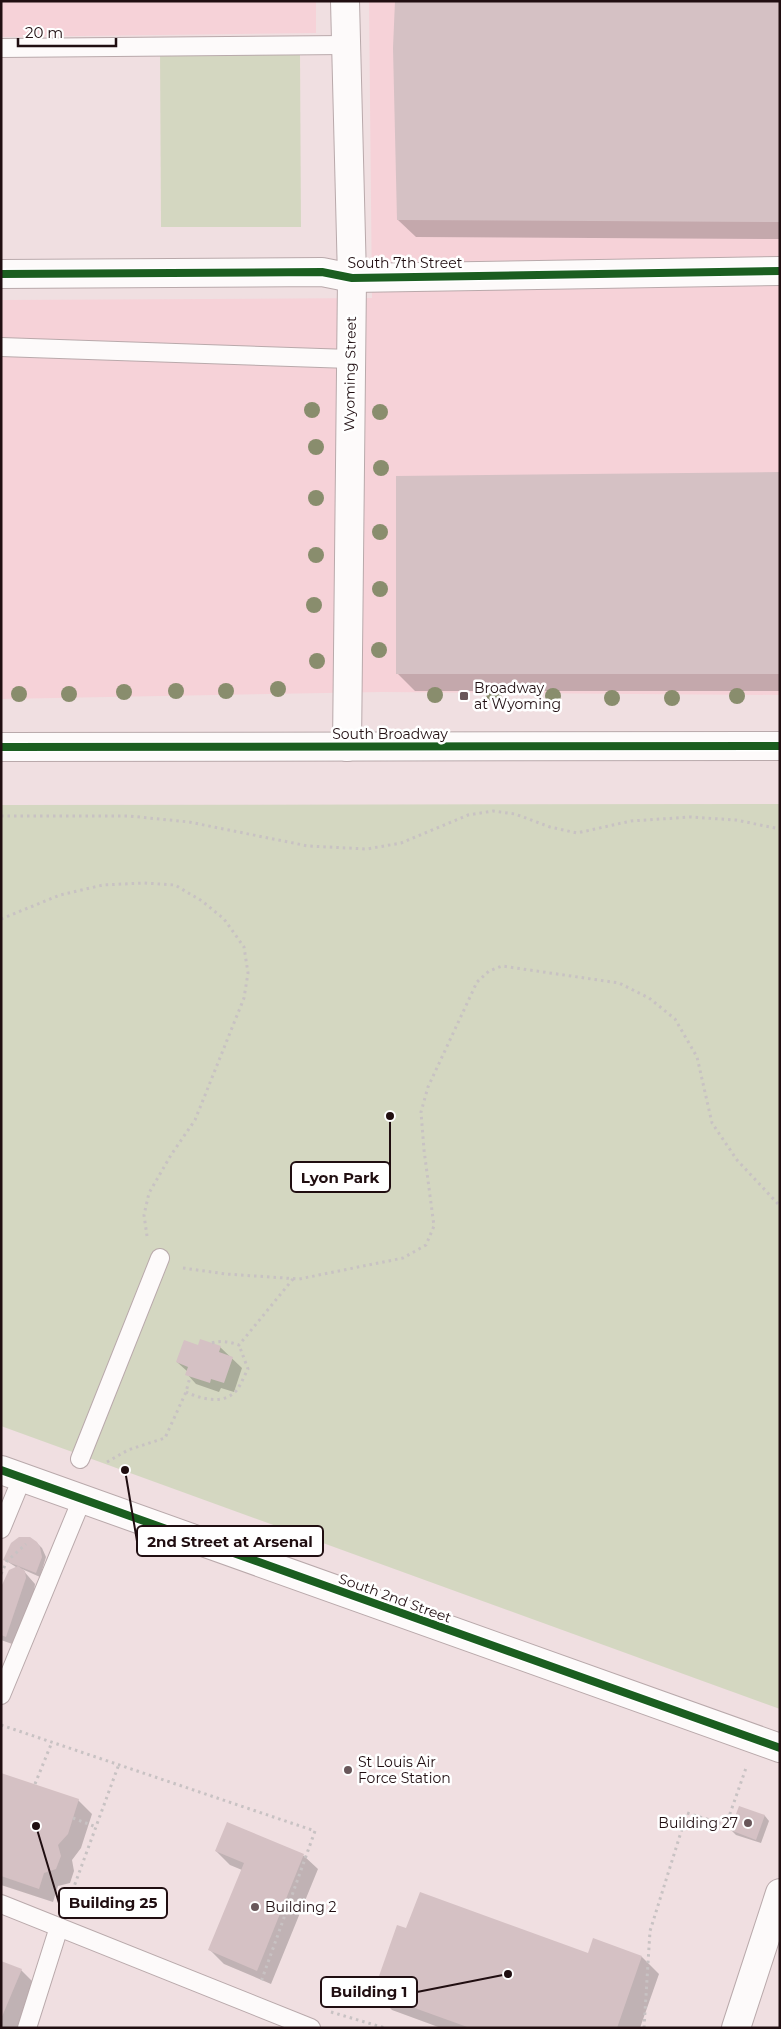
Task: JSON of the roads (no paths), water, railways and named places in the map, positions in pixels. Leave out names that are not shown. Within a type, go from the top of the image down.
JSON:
[{"type":"street","name":"Wyoming Street","points":[[345,1],[352,278],[347,747]]},
{"type":"street","name":"South 7th Street","points":[[1,274],[322,272],[352,278],[780,271]]},
{"type":"street","name":"South Broadway","points":[[1,747],[780,746]]},
{"type":"street","name":"South 2nd Street","points":[[12,1474],[767,1744]]},
{"type":"street","points":[[736,2028],[780,1894]]},
{"type":"lane","points":[[1,48],[346,45]]},
{"type":"lane","points":[[1,347],[350,359]]},
{"type":"lane","points":[[80,1459],[160,1258]]},
{"type":"lane","points":[[1,1529],[12,1474]]},
{"type":"lane","points":[[1,1695],[82,1499]]},
{"type":"lane","points":[[1,1904],[311,2028]]},
{"type":"lane","points":[[26,2028],[59,1927]]},
{"type":"place","name":"Broadway at Wyoming","points":[[464,696]]},
{"type":"place","name":"Lyon Park","points":[[390,1116]]},
{"type":"place","name":"2nd Street at Arsenal","points":[[125,1470]]},
{"type":"place","name":"St Louis Air Force Station","points":[[348,1770]]},
{"type":"place","name":"Building 27","points":[[748,1823]]},
{"type":"place","name":"Building 25","points":[[36,1826]]},
{"type":"place","name":"Building 2","points":[[255,1907]]},
{"type":"place","name":"Building 1","points":[[508,1974]]}]
